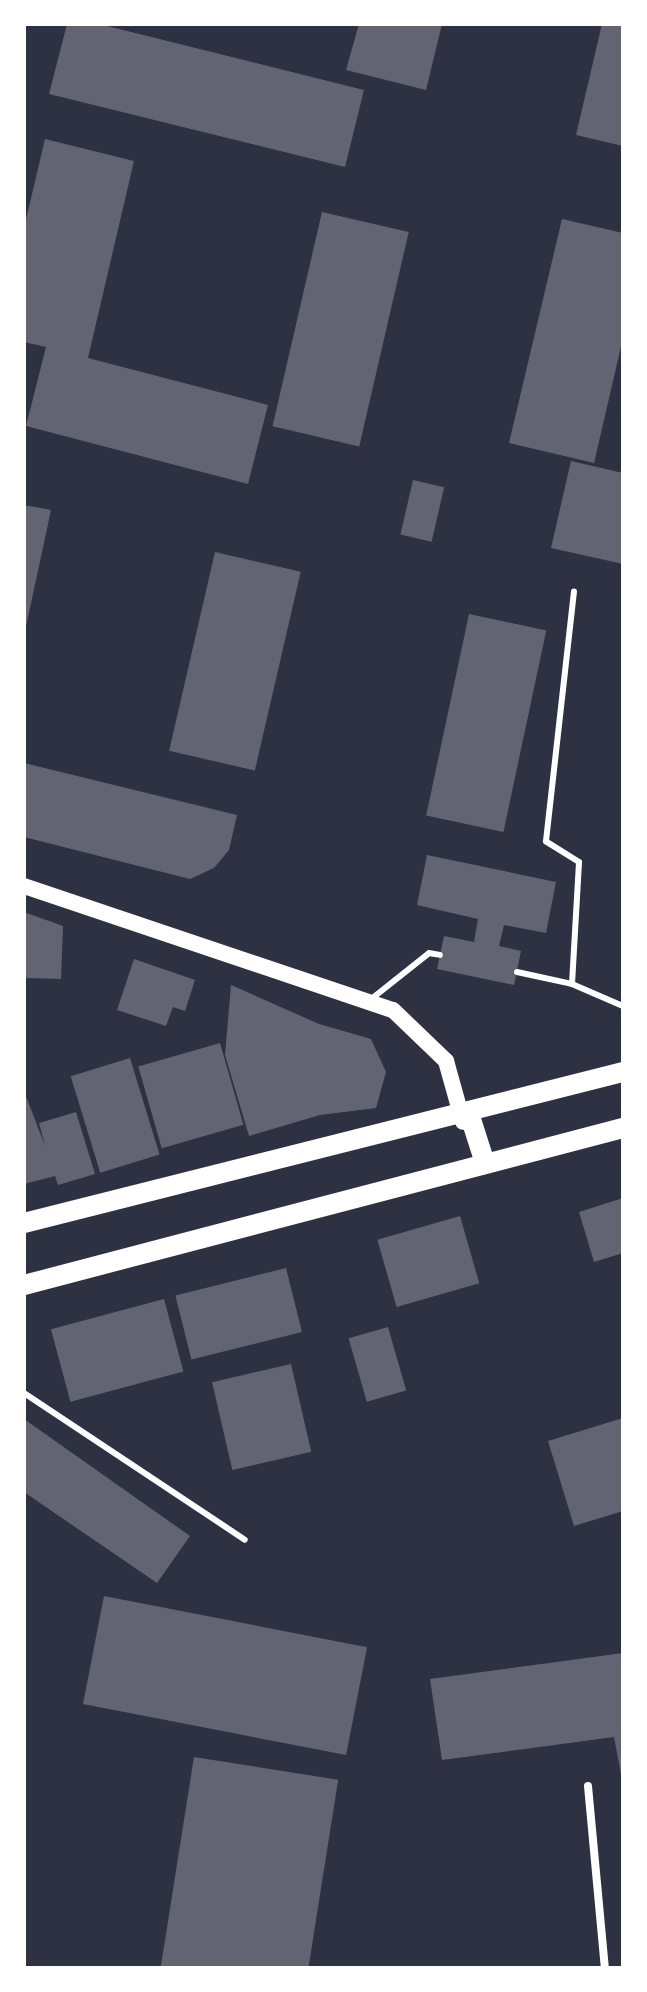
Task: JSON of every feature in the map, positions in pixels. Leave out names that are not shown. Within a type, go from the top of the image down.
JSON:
[{"type":"main road","points":[[24,875],[374,997],[452,1059],[480,1164]]},
{"type":"main road","points":[[24,886],[374,997]]},
{"type":"main road","points":[[24,1223],[623,1072]]},
{"type":"main road","points":[[24,1285],[623,1128]]},
{"type":"street","points":[[588,1786],[605,1968]]},
{"type":"lane","points":[[572,984],[579,862],[546,841],[574,592]]},
{"type":"lane","points":[[374,997],[429,953],[440,955]]},
{"type":"lane","points":[[517,972],[572,984],[623,1006]]},
{"type":"lane","points":[[24,1393],[245,1540]]},
{"type":"building","points":[[67,24],[99,24],[364,90],[345,167],[49,94]]},
{"type":"building","points":[[359,24],[442,24],[426,90],[346,70]]},
{"type":"building","points":[[602,24],[623,24],[623,146],[576,135]]},
{"type":"building","points":[[45,139],[134,161],[88,358],[268,405],[248,484],[26,426],[46,347],[24,342],[24,228]]},
{"type":"building","points":[[322,212],[409,232],[359,446],[273,426]]},
{"type":"building","points":[[562,219],[623,233],[623,338],[594,463],[509,443]]},
{"type":"building","points":[[571,461],[623,473],[623,564],[551,548]]},
{"type":"building","points":[[413,480],[444,487],[432,542],[400,535]]},
{"type":"building","points":[[24,505],[51,510],[25,631],[24,631]]},
{"type":"building","points":[[215,552],[301,572],[255,771],[169,751]]},
{"type":"building","points":[[469,614],[546,630],[503,832],[426,815]]},
{"type":"building","points":[[24,763],[237,815],[229,850],[214,868],[190,879],[24,837]]},
{"type":"building","points":[[427,855],[556,882],[546,933],[504,925],[499,946],[521,951],[514,985],[437,969],[444,936],[474,942],[478,919],[417,905]]},
{"type":"building","points":[[24,912],[63,926],[61,979],[24,978]]},
{"type":"building","points":[[134,959],[195,980],[185,1011],[173,1007],[166,1026],[117,1010]]},
{"type":"building","points":[[231,985],[319,1024],[371,1039],[386,1072],[376,1108],[320,1115],[249,1136],[225,1055]]},
{"type":"building","points":[[220,1043],[243,1125],[162,1148],[138,1066]]},
{"type":"building","points":[[130,1058],[160,1155],[100,1173],[71,1076]]},
{"type":"building","points":[[24,1091],[45,1146],[39,1123],[76,1112],[95,1174],[58,1185],[55,1176],[24,1184]]},
{"type":"building","points":[[623,1198],[623,1253],[594,1262],[579,1212]]},
{"type":"building","points":[[460,1216],[479,1283],[397,1307],[377,1240]]},
{"type":"building","points":[[286,1268],[302,1332],[191,1360],[175,1296]]},
{"type":"building","points":[[164,1299],[183,1371],[70,1402],[51,1329]]},
{"type":"building","points":[[388,1327],[406,1390],[367,1402],[349,1338]]},
{"type":"building","points":[[291,1364],[311,1452],[232,1470],[212,1382]]},
{"type":"building","points":[[623,1418],[623,1511],[574,1526],[548,1441]]},
{"type":"building","points":[[24,1419],[190,1536],[157,1583],[24,1492]]},
{"type":"building","points":[[104,1596],[367,1647],[346,1755],[83,1704]]},
{"type":"building","points":[[623,1653],[623,1785],[614,1737],[442,1760],[430,1679]]},
{"type":"building","points":[[194,1757],[338,1780],[308,1968],[161,1967]]}]
